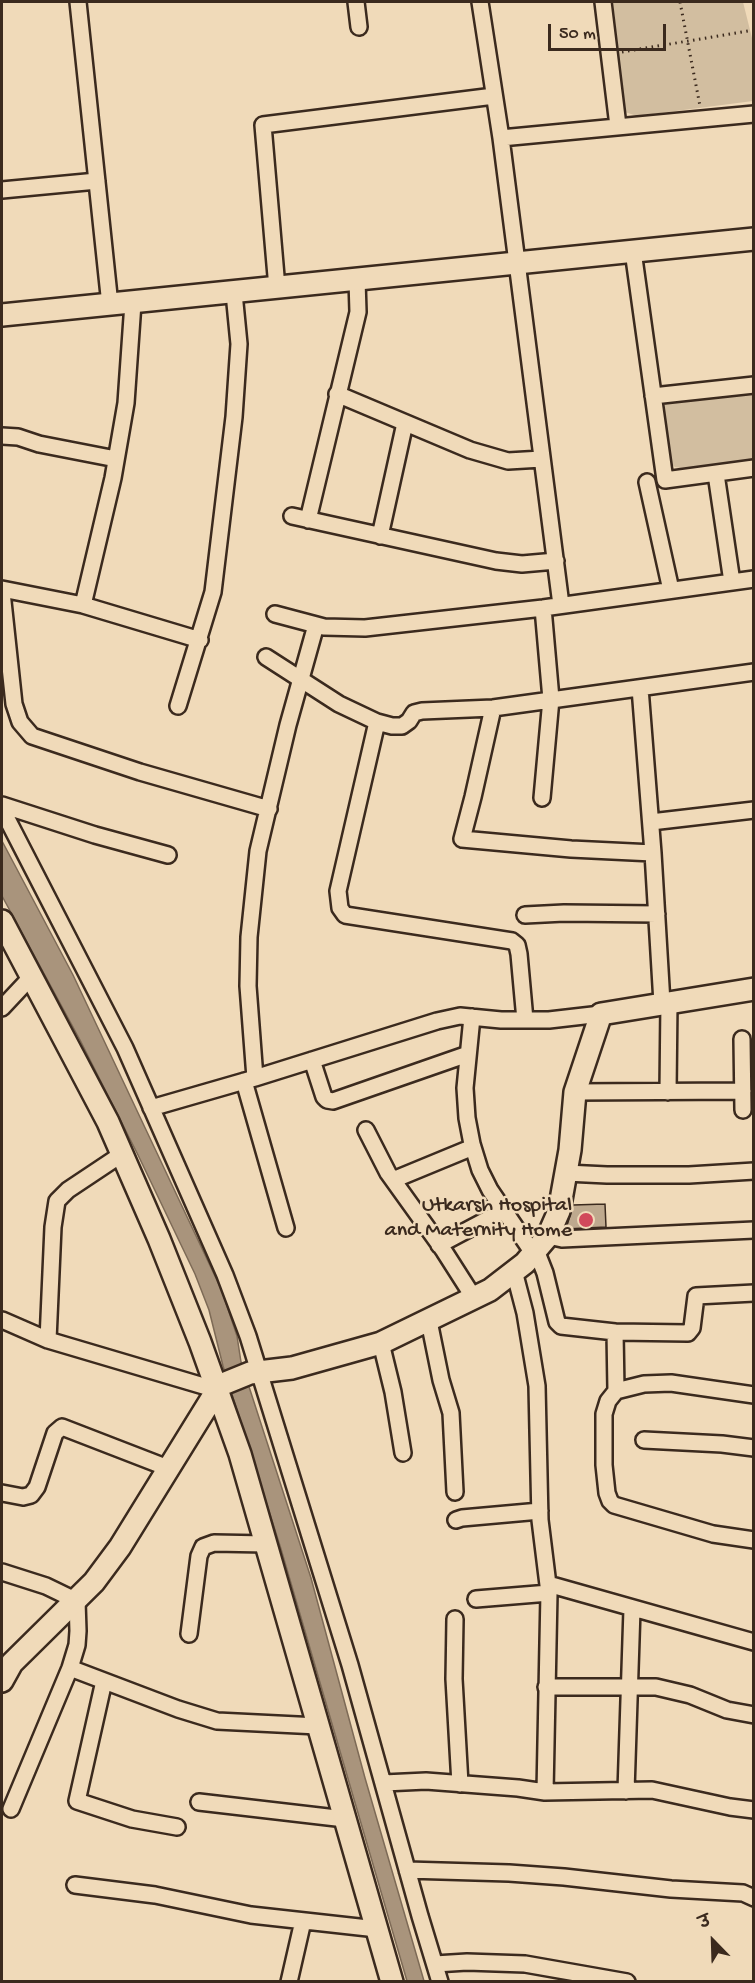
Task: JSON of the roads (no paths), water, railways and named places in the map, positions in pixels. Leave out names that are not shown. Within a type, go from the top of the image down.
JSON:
[{"type":"street","points":[[78,2],[110,305]]},
{"type":"street","points":[[356,2],[359,27]]},
{"type":"street","points":[[480,2],[501,138],[561,604]]},
{"type":"street","points":[[603,2],[618,126]]},
{"type":"street","points":[[277,288],[264,125],[494,96]]},
{"type":"street","points":[[501,138],[753,114]]},
{"type":"street","points":[[2,190],[97,181]]},
{"type":"street","points":[[2,315],[753,240]]},
{"type":"street","points":[[633,252],[665,480],[753,468]]},
{"type":"street","points":[[308,520],[358,312],[357,280]]},
{"type":"street","points":[[178,706],[213,592],[234,417],[239,344],[234,293]]},
{"type":"street","points":[[83,605],[116,459],[126,403],[133,303]]},
{"type":"street","points":[[653,396],[753,385]]},
{"type":"street","points":[[337,394],[471,450],[508,461],[542,459]]},
{"type":"street","points":[[380,536],[405,423]]},
{"type":"street","points":[[2,436],[18,437],[39,444],[116,459]]},
{"type":"street","points":[[716,474],[732,582]]},
{"type":"street","points":[[647,482],[671,590]]},
{"type":"street","points":[[292,516],[496,561],[522,564],[556,561]]},
{"type":"street","points":[[275,614],[324,627],[365,628],[543,608],[753,579]]},
{"type":"street","points":[[200,640],[83,605],[2,590],[14,704],[20,722],[32,736],[140,772],[268,808]]},
{"type":"street","points":[[542,798],[551,699],[543,608]]},
{"type":"street","points":[[286,1228],[249,1080],[249,937],[258,851],[316,625]]},
{"type":"street","points":[[266,657],[339,704],[377,722],[392,726],[402,726],[414,713],[422,711],[492,708],[753,672]]},
{"type":"street","points":[[640,688],[665,1003],[668,1092]]},
{"type":"street","points":[[492,708],[462,839],[571,849],[653,853]]},
{"type":"street","points":[[377,722],[338,891],[340,908],[345,915],[512,941],[517,945],[519,954],[525,1020]]},
{"type":"street","points":[[2,807],[168,855]]},
{"type":"street","points":[[2,807],[119,1037],[225,1275],[350,1665],[440,1982]]},
{"type":"street","points":[[651,822],[753,810]]},
{"type":"street","points":[[525,915],[657,914]]},
{"type":"street","points":[[2,921],[108,1122],[220,1387],[392,1982]]},
{"type":"street","points":[[2,1008],[31,977]]},
{"type":"street","points":[[151,1108],[460,1016],[549,1020],[601,1014],[753,989]]},
{"type":"street","points":[[2,1681],[12,1664],[77,1601],[120,1547],[220,1387],[255,1372],[292,1368],[381,1343],[490,1290],[525,1263],[539,1247],[559,1211],[566,1173],[575,1092],[601,1014]]},
{"type":"street","points":[[472,1017],[465,1088],[467,1118],[473,1147],[490,1190],[504,1211],[539,1247],[557,1322],[561,1326],[615,1332],[688,1332],[692,1328],[696,1296],[753,1293]]},
{"type":"street","points":[[742,1039],[743,1110]]},
{"type":"street","points":[[312,1060],[324,1097],[333,1101],[468,1054]]},
{"type":"street","points":[[575,1092],[743,1091]]},
{"type":"street","points":[[366,1130],[374,1149],[393,1180],[474,1298]]},
{"type":"street","points":[[393,1180],[473,1147]]},
{"type":"street","points":[[48,1340],[53,1227],[57,1201],[68,1190],[122,1154]]},
{"type":"street","points":[[566,1173],[677,1175],[753,1171]]},
{"type":"street","points":[[439,1245],[504,1211]]},
{"type":"street","points":[[539,1247],[562,1239],[753,1230]]},
{"type":"street","points":[[514,1271],[525,1313],[537,1386],[540,1511],[549,1588],[545,1792]]},
{"type":"street","points":[[2,1320],[48,1340],[220,1387]]},
{"type":"street","points":[[429,1321],[441,1380],[451,1413],[455,1491]]},
{"type":"street","points":[[615,1332],[616,1391]]},
{"type":"street","points":[[381,1343],[393,1392],[403,1453]]},
{"type":"street","points":[[753,1395],[671,1383],[644,1384],[616,1391],[608,1401],[604,1414],[604,1465],[610,1501],[614,1505],[713,1534],[753,1540]]},
{"type":"street","points":[[2,1493],[23,1497],[31,1496],[37,1486],[55,1433],[62,1427],[168,1468]]},
{"type":"street","points":[[644,1440],[753,1448]]},
{"type":"street","points":[[456,1520],[540,1511]]},
{"type":"street","points":[[189,1634],[202,1547],[214,1543],[266,1544]]},
{"type":"street","points":[[2,1572],[46,1586],[77,1601]]},
{"type":"street","points":[[476,1599],[549,1588],[753,1642]]},
{"type":"street","points":[[11,1809],[70,1668],[77,1645],[77,1601]]},
{"type":"street","points":[[626,1791],[632,1609]]},
{"type":"street","points":[[455,1619],[454,1679],[460,1784]]},
{"type":"street","points":[[70,1668],[195,1715],[217,1720],[318,1726]]},
{"type":"street","points":[[104,1681],[77,1801],[132,1819],[177,1827]]},
{"type":"street","points":[[546,1687],[629,1686],[674,1690],[727,1710],[753,1715]]},
{"type":"street","points":[[384,1783],[426,1781],[545,1792],[652,1790],[753,1810]]},
{"type":"street","points":[[199,1802],[345,1819]]},
{"type":"street","points":[[407,1870],[564,1877],[671,1889],[743,1893],[753,1898]]},
{"type":"street","points":[[75,1885],[155,1895],[251,1916],[377,1929]]},
{"type":"street","points":[[290,1982],[303,1921]]},
{"type":"street","points":[[435,1964],[467,1962],[525,1964],[627,1982]]},
{"type":"place","name":"Utkarsh Hospital and Maternity Home","points":[[586,1220]]}]
